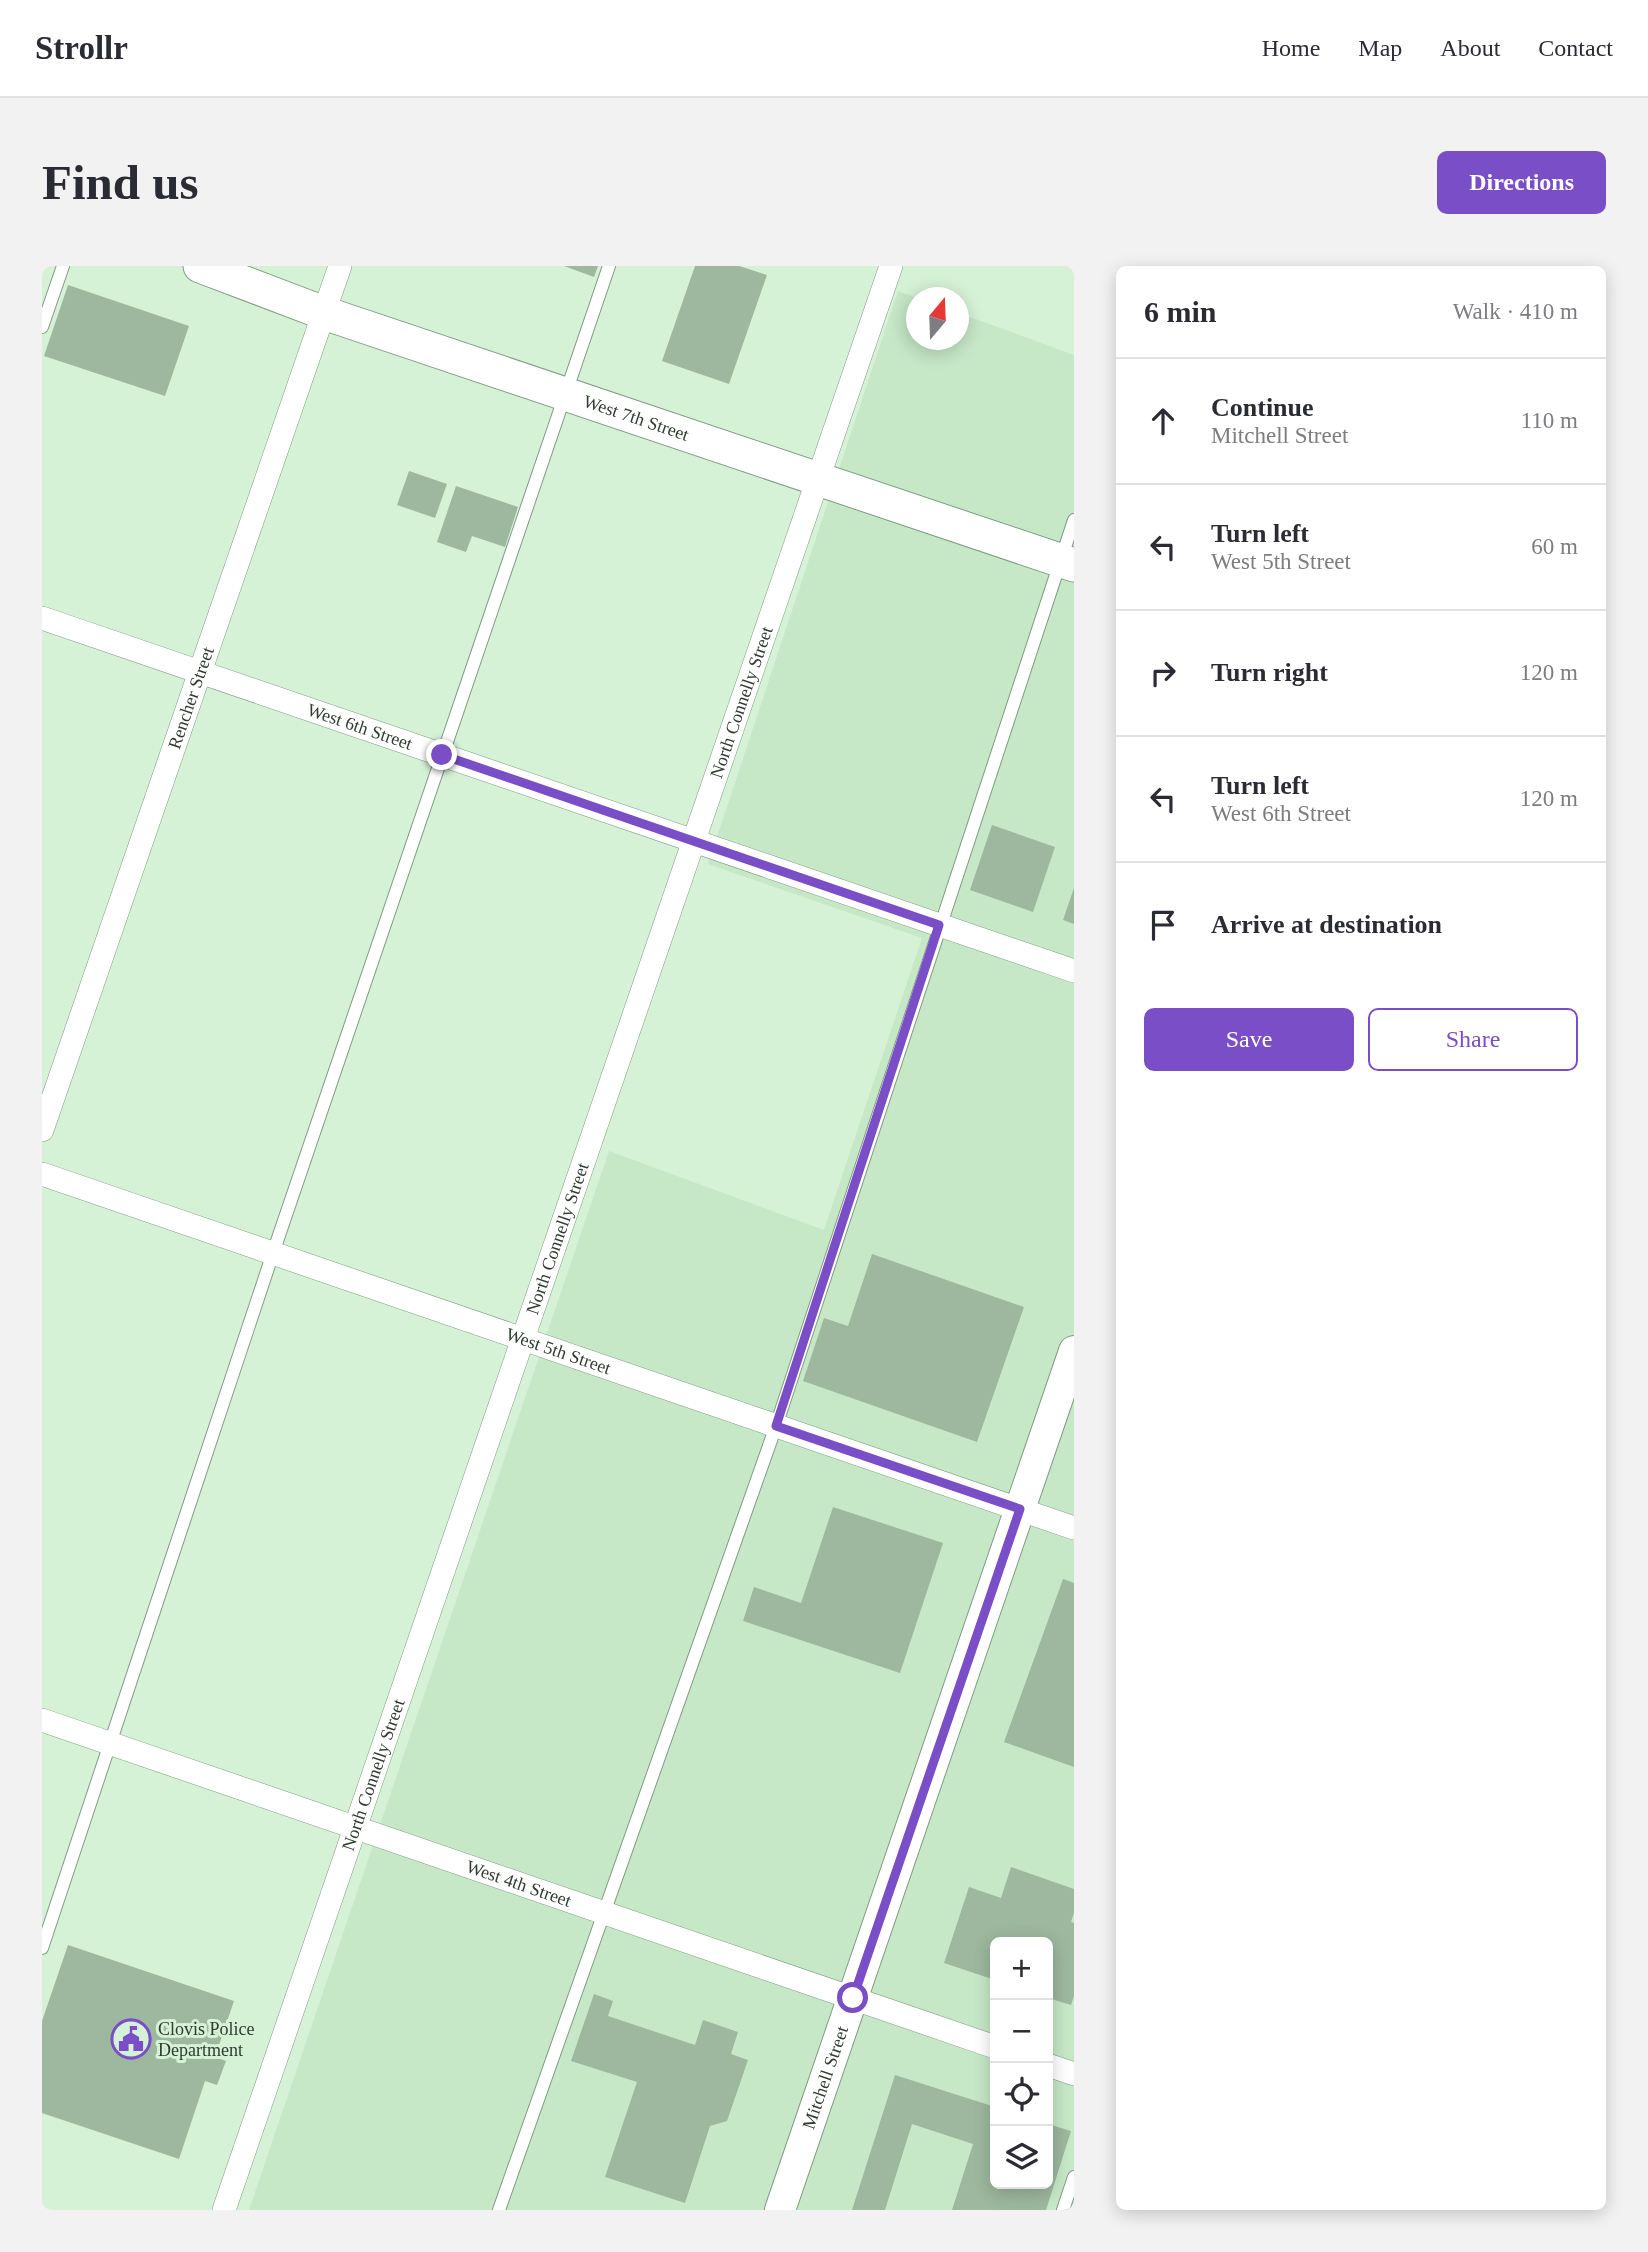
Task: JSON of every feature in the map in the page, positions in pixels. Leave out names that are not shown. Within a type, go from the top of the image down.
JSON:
[{"type":"main road","name":"West 7th Street","points":[[200,266],[324,313],[1067,563]]},
{"type":"street","name":"Rencher Street","points":[[42,1130],[340,266]]},
{"type":"street","name":"North Connelly Street","points":[[223,2210],[891,266]]},
{"type":"street","name":"West 6th Street","points":[[42,618],[1074,971]]},
{"type":"street","name":"West 5th Street","points":[[42,1174],[1074,1528]]},
{"type":"street","name":"Mitchell Street","points":[[780,2210],[1074,1351]]},
{"type":"street","name":"West 4th Street","points":[[42,1720],[990,2045]]},
{"type":"street","points":[[1053,2066],[1074,2074]]},
{"type":"lane","points":[[42,327],[62,266]]},
{"type":"lane","points":[[42,1948],[273,1253],[609,266]]},
{"type":"lane","points":[[499,2210],[776,1426],[939,925],[1067,563],[1074,520]]},
{"type":"lane","points":[[1063,2210],[1074,2178]]},
{"type":"shaded area","points":[[898,291],[906,294],[906,350],[969,350],[969,317],[1074,355],[1074,2210],[249,2210],[609,1151],[824,1230],[922,938],[708,864]]},
{"type":"building","points":[[564,266],[598,266],[594,277]]},
{"type":"building","points":[[695,266],[739,266],[767,275],[729,384],[662,361]]},
{"type":"building","points":[[68,285],[189,326],[165,396],[44,356]]},
{"type":"building","points":[[409,471],[447,484],[435,518],[397,505]]},
{"type":"building","points":[[456,486],[518,507],[505,547],[472,536],[466,552],[437,542]]},
{"type":"building","points":[[992,825],[1055,847],[1033,912],[970,890]]},
{"type":"building","points":[[1074,888],[1074,924],[1063,920]]},
{"type":"building","points":[[872,1254],[1024,1307],[977,1442],[803,1381],[824,1318],[848,1326]]},
{"type":"building","points":[[833,1507],[943,1543],[900,1673],[743,1621],[754,1587],[801,1603]]},
{"type":"building","points":[[1063,1579],[1074,1583],[1074,1767],[1004,1742]]},
{"type":"building","points":[[1011,1867],[1074,1889],[1074,1913],[1071,1922],[1074,1923],[1074,1996],[1071,2005],[1053,2000],[1053,1937],[990,1937],[990,1978],[944,1963],[969,1887],[1001,1898]]},
{"type":"building","name":"Clovis Police Department","points":[[68,1945],[234,2001],[215,2057],[226,2061],[217,2085],[205,2081],[179,2159],[42,2113],[42,2021]]},
{"type":"building","points":[[594,1994],[613,2001],[608,2016],[695,2045],[703,2020],[738,2032],[731,2054],[748,2060],[727,2121],[710,2126],[685,2203],[605,2177],[637,2082],[571,2061]]},
{"type":"building","points":[[895,2075],[990,2105],[990,2189],[1053,2189],[1046,2210],[952,2210],[973,2144],[912,2124],[885,2210],[852,2210]]},
{"type":"building","points":[[1053,2126],[1071,2131],[1053,2188]]},
{"type":"place","name":"Clovis Police Department","points":[[131,2039]]},
{"type":"route","points":[[442,755],[939,925],[776,1426],[1020,1509],[853,1998]]}]
